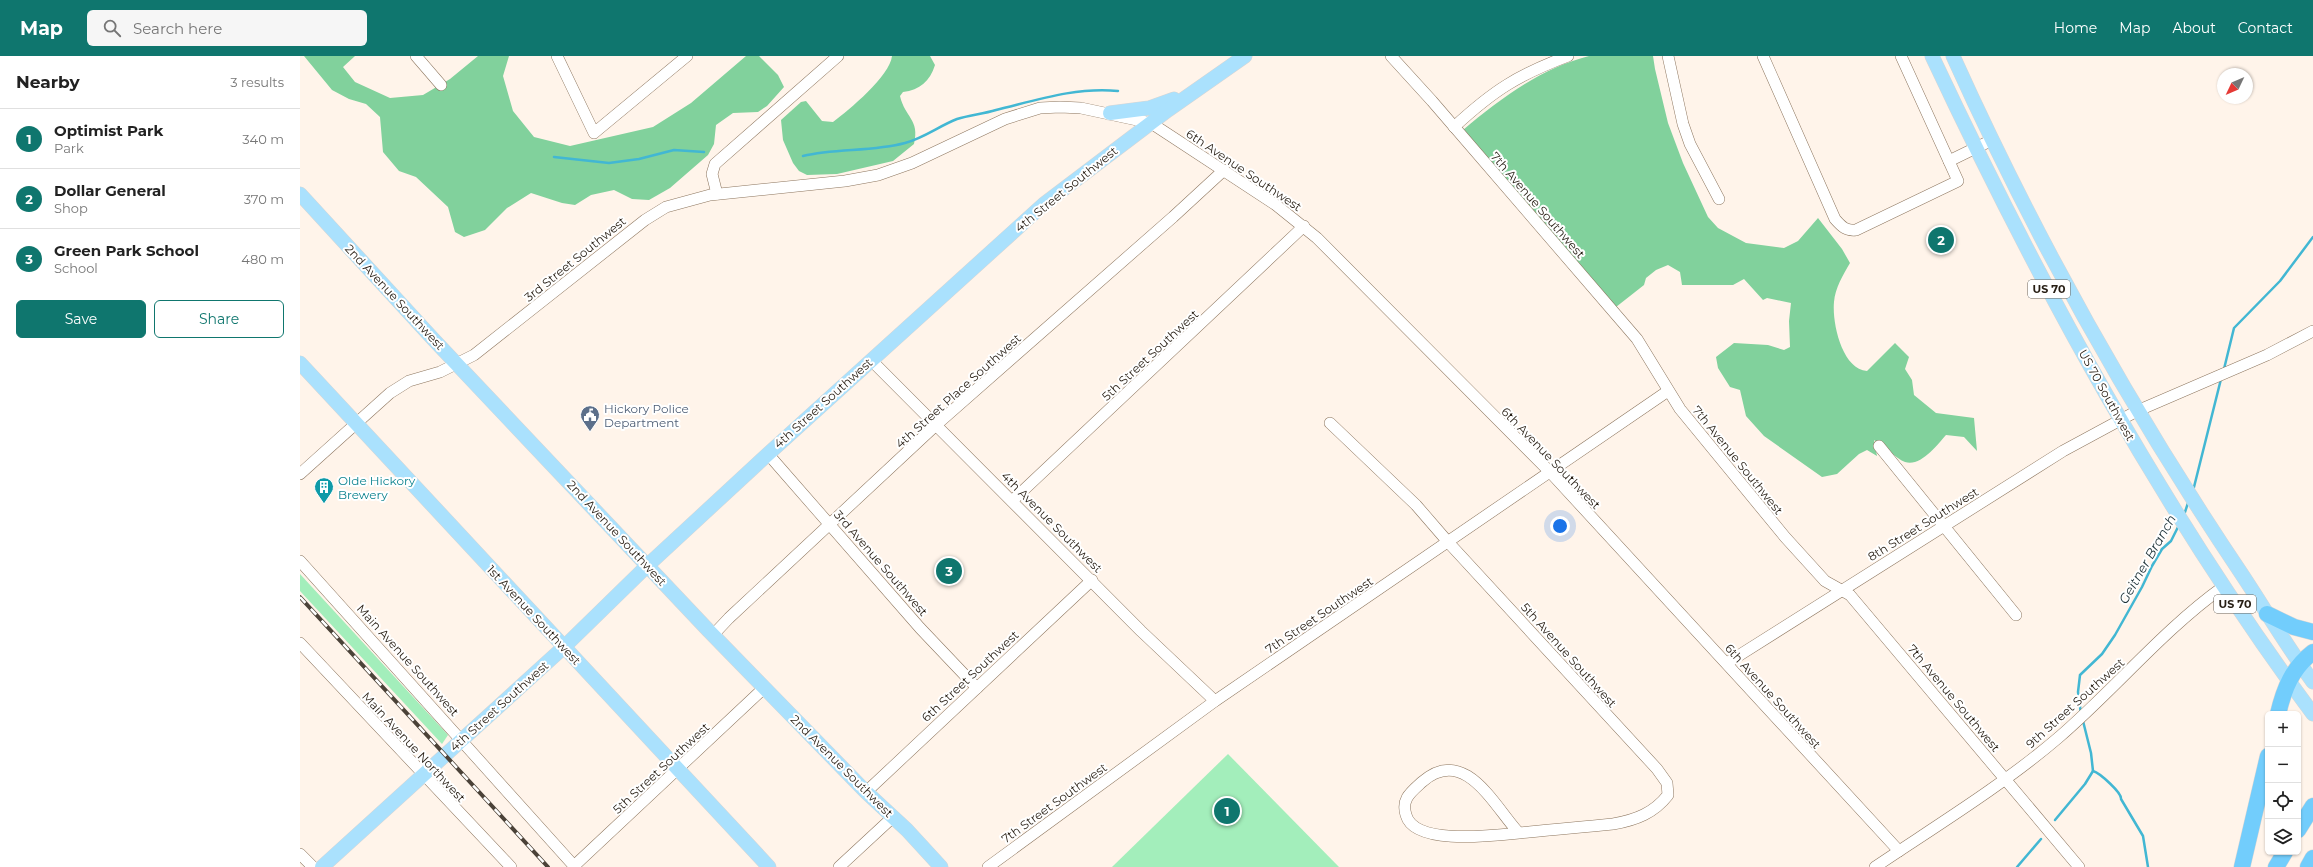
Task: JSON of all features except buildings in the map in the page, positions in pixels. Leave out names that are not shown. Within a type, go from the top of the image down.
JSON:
[{"type":"highway","points":[[2267,614],[2294,627],[2313,632]]},
{"type":"highway","points":[[2279,711],[2288,680],[2300,663],[2313,652]]},
{"type":"highway","points":[[2242,867],[2265,769]]},
{"type":"highway","points":[[2301,825],[2313,806]]},
{"type":"highway","points":[[2276,867],[2283,855]]},
{"type":"highway","points":[[2308,867],[2313,858]]},
{"type":"main road","name":"4th Street Southwest","points":[[322,867],[564,647],[648,565],[768,454],[1044,204],[1151,123],[1245,56]]},
{"type":"main road","name":"US 70 Southwest","points":[[1932,56],[2014,224],[2120,420],[2158,485],[2223,587],[2313,714]]},
{"type":"main road","name":"US 70 Southwest","points":[[1953,56],[1992,140],[2071,294],[2137,411],[2267,614],[2313,682]]},
{"type":"main road","points":[[1110,113],[1158,105],[1205,85]]},
{"type":"main road","name":"2nd Avenue Southwest","points":[[300,194],[713,635],[941,867]]},
{"type":"main road","name":"1st Avenue Southwest","points":[[300,363],[768,867]]},
{"type":"street","points":[[416,56],[441,85]]},
{"type":"street","points":[[557,56],[594,134],[687,56]]},
{"type":"street","points":[[717,194],[712,174],[715,164],[838,56]]},
{"type":"street","name":"7th Avenue Southwest","points":[[1391,56],[1637,339],[1668,390],[1707,443],[1813,570],[1825,581],[1850,595],[2079,867]]},
{"type":"street","points":[[1454,127],[1485,100],[1509,82],[1530,71],[1568,56]]},
{"type":"street","points":[[1668,56],[1683,124],[1690,144],[1719,199]]},
{"type":"street","points":[[1763,56],[1835,219],[1844,228],[1856,230],[1958,181],[1901,56]]},
{"type":"street","name":"3rd Street Southwest","points":[[300,474],[401,386],[417,378],[440,372],[474,355],[653,214],[680,202],[717,194],[845,182],[878,175],[912,164],[1005,119],[1040,108],[1081,108],[1110,113]]},
{"type":"street","name":"6th Avenue Southwest","points":[[1110,113],[1151,123],[1276,205],[1304,226],[1550,472],[1727,663],[1747,688],[1899,851]]},
{"type":"street","points":[[1949,161],[1992,140]]},
{"type":"street","name":"4th Street Place Southwest","points":[[713,635],[729,618],[936,425],[1179,213],[1224,170]]},
{"type":"street","name":"5th Street Southwest","points":[[1012,502],[1304,226]]},
{"type":"street","name":"8th Street Southwest","points":[[1727,663],[2063,451],[2137,411],[2267,355],[2313,331]]},
{"type":"street","name":"4th Avenue Southwest","points":[[871,360],[1012,502],[1214,701]]},
{"type":"street","name":"7th Street Southwest","points":[[988,867],[1214,701],[1668,390]]},
{"type":"street","name":"5th Avenue Southwest","points":[[1330,423],[1416,505],[1448,542],[1657,769],[1667,783],[1668,795],[1661,803],[1648,813],[1633,820],[1591,827],[1462,836],[1424,832],[1416,828],[1407,819],[1404,806],[1405,799],[1433,773],[1443,769],[1453,769],[1474,780],[1518,832]]},
{"type":"street","points":[[1879,446],[1945,525],[2016,615]]},
{"type":"street","name":"3rd Avenue Southwest","points":[[768,454],[944,654],[977,688]]},
{"type":"street","name":"Main Avenue Southwest","points":[[300,561],[575,867]]},
{"type":"street","name":"6th Street Southwest","points":[[866,792],[1092,580]]},
{"type":"street","name":"9th Street Southwest","points":[[1875,867],[2004,778],[2058,738],[2180,621],[2223,587]]},
{"type":"street","name":"Main Avenue Northwest","points":[[300,643],[422,776],[511,867]]},
{"type":"street","name":"5th Street Southwest","points":[[575,867],[764,688]]},
{"type":"street","points":[[839,867],[893,817]]},
{"type":"street","points":[[300,854],[313,867]]},
{"type":"green space","points":[[304,56],[355,56],[343,67],[355,82],[390,98],[423,95],[450,79],[478,56],[509,56],[503,76],[513,111],[534,137],[570,146],[653,127],[691,103],[746,56],[759,56],[778,75],[784,87],[767,106],[758,112],[733,113],[716,125],[714,144],[708,155],[670,188],[649,200],[632,199],[614,190],[591,195],[575,205],[562,203],[531,193],[507,208],[485,230],[464,237],[455,232],[448,207],[416,177],[399,171],[383,152],[380,117],[366,104],[349,99],[332,90]]},
{"type":"green space","points":[[892,56],[930,56],[935,65],[933,71],[924,84],[909,91],[903,92],[900,96],[905,109],[914,124],[914,144],[893,161],[837,174],[807,175],[799,171],[793,163],[783,140],[781,120],[801,102],[806,101],[822,121],[833,122],[877,83],[890,64]]},
{"type":"green space","points":[[1589,56],[1653,56],[1668,123],[1683,163],[1708,217],[1718,228],[1746,243],[1784,248],[1798,241],[1818,218],[1842,249],[1850,263],[1842,277],[1834,302],[1837,333],[1845,354],[1858,368],[1867,371],[1895,343],[1909,357],[1905,369],[1912,380],[1914,395],[1936,413],[1974,418],[1977,451],[1964,437],[1946,435],[1923,458],[1911,463],[1905,462],[1874,440],[1877,456],[1867,450],[1859,454],[1837,474],[1822,477],[1764,436],[1746,416],[1740,390],[1730,387],[1718,368],[1716,357],[1734,343],[1768,345],[1784,350],[1790,347],[1789,321],[1791,303],[1767,298],[1763,300],[1744,279],[1733,285],[1682,285],[1680,272],[1668,265],[1656,270],[1646,278],[1644,285],[1616,307],[1463,130],[1506,96],[1554,68],[1571,61]]},
{"type":"green space","points":[[300,574],[448,735],[442,744],[300,591]]},
{"type":"green space","points":[[1228,754],[1339,867],[1112,867]]},
{"type":"waterway","points":[[803,156],[828,152],[880,148],[905,143],[919,138],[957,119],[1056,95],[1102,90],[1118,91]]},
{"type":"waterway","points":[[554,157],[609,163],[639,159],[674,150],[704,152]]},
{"type":"waterway","name":"Geitner Branch","points":[[2224,369],[2234,328],[2280,281],[2313,237]]},
{"type":"waterway","name":"Geitner Branch","points":[[2193,491],[2221,379]]},
{"type":"waterway","name":"Geitner Branch","points":[[2184,515],[2188,503]]},
{"type":"waterway","name":"Geitner Branch","points":[[2081,714],[2078,692],[2080,675],[2102,654],[2115,635],[2152,566],[2162,549],[2171,541],[2179,525]]},
{"type":"waterway","name":"Geitner Branch","points":[[2083,721],[2091,753],[2093,771],[2100,775],[2118,792],[2143,836],[2148,867]]},
{"type":"waterway","points":[[2055,820],[2085,784],[2093,771]]},
{"type":"waterway","points":[[2017,867],[2041,839]]},
{"type":"railway","points":[[300,597],[548,867]]},
{"type":"place","name":"Dollar General","points":[[1941,240]]},
{"type":"place","name":"Hickory Police Department","points":[[590,432]]},
{"type":"place","name":"Olde Hickory Brewery","points":[[324,504]]},
{"type":"place","name":"Green Park School","points":[[949,571]]},
{"type":"place","name":"Optimist Park","points":[[1227,811]]}]
